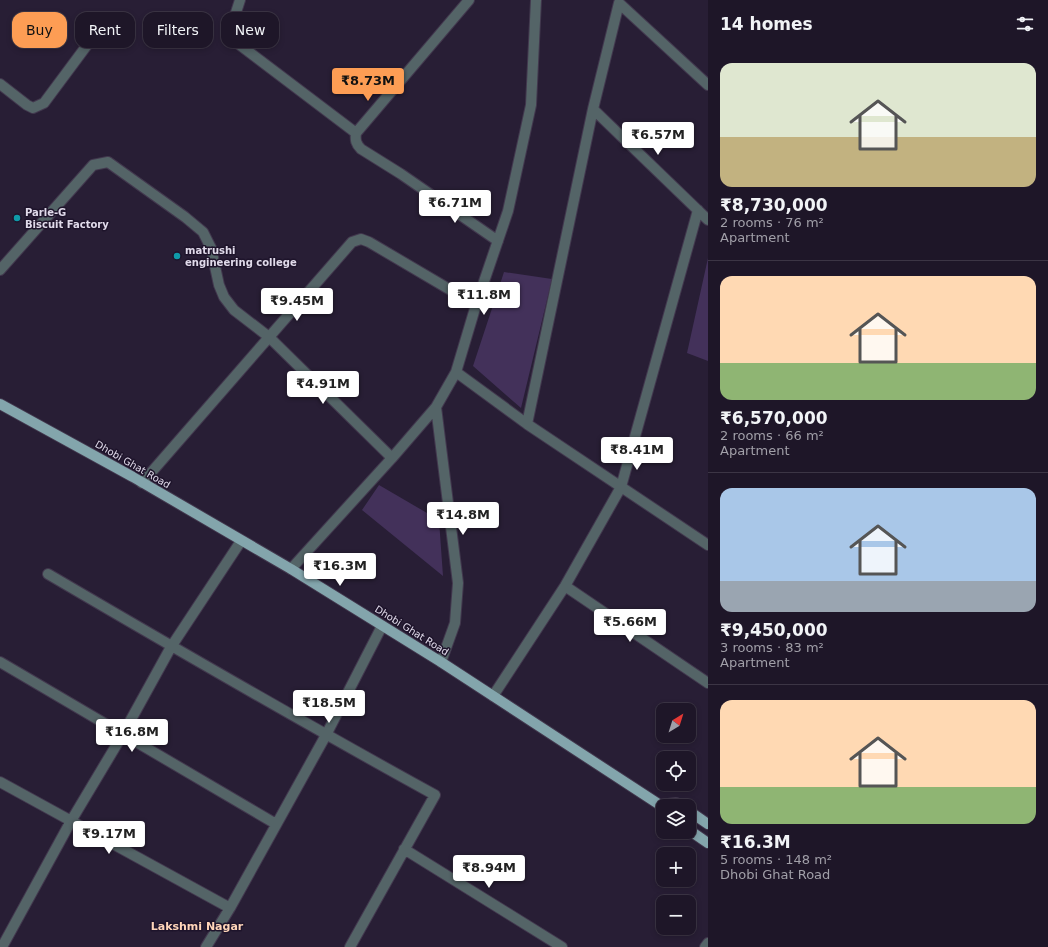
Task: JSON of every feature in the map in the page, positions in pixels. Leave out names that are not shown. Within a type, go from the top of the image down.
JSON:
[{"type":"main road","name":"Dhobi Ghat Road","points":[[0,404],[292,569],[441,662],[656,804]]},
{"type":"main road","points":[[696,816],[708,824]]},
{"type":"main road","points":[[696,835],[708,843]]},
{"type":"street","points":[[240,0],[231,28],[232,39],[356,133]]},
{"type":"street","points":[[469,0],[356,133],[355,139],[361,149],[401,174],[498,241]]},
{"type":"street","points":[[292,569],[392,458],[436,406],[456,372],[476,305],[508,212],[531,105],[536,0]]},
{"type":"street","points":[[527,424],[593,109],[619,3],[708,84]]},
{"type":"street","points":[[2,88],[33,108],[44,103],[85,48]]},
{"type":"street","points":[[593,109],[708,220]]},
{"type":"street","points":[[0,270],[93,165],[108,162],[185,217],[203,232],[211,248],[219,285],[224,297],[234,310],[269,337],[392,458]]},
{"type":"street","points":[[493,696],[565,586],[621,487],[698,210]]},
{"type":"street","points":[[142,483],[352,242],[361,239],[369,242],[476,305]]},
{"type":"street","points":[[456,372],[527,424],[707,543]]},
{"type":"street","points":[[436,406],[458,583],[455,624],[441,662]]},
{"type":"street","points":[[2,947],[71,821],[123,734],[171,647],[242,541]]},
{"type":"street","points":[[48,574],[171,647],[435,795],[350,947]]},
{"type":"street","points":[[565,586],[708,683]]},
{"type":"street","points":[[206,947],[230,908],[326,735],[382,626]]},
{"type":"street","points":[[0,662],[276,824]]},
{"type":"street","points":[[0,782],[230,908]]},
{"type":"street","points":[[404,849],[562,947]]},
{"type":"street","points":[[705,947],[708,943]]},
{"type":"shaded area","points":[[708,258],[708,361],[687,353]]},
{"type":"shaded area","points":[[504,272],[552,279],[521,408],[473,366]]},
{"type":"shaded area","points":[[379,485],[439,520],[443,576],[362,510]]},
{"type":"place","name":"Parle-G Biscuit Factory","points":[[17,218]]},
{"type":"place","name":"matrushi engineering college","points":[[177,256]]},
{"type":"district","name":"Lakshmi Nagar","points":[[197,926]]}]
